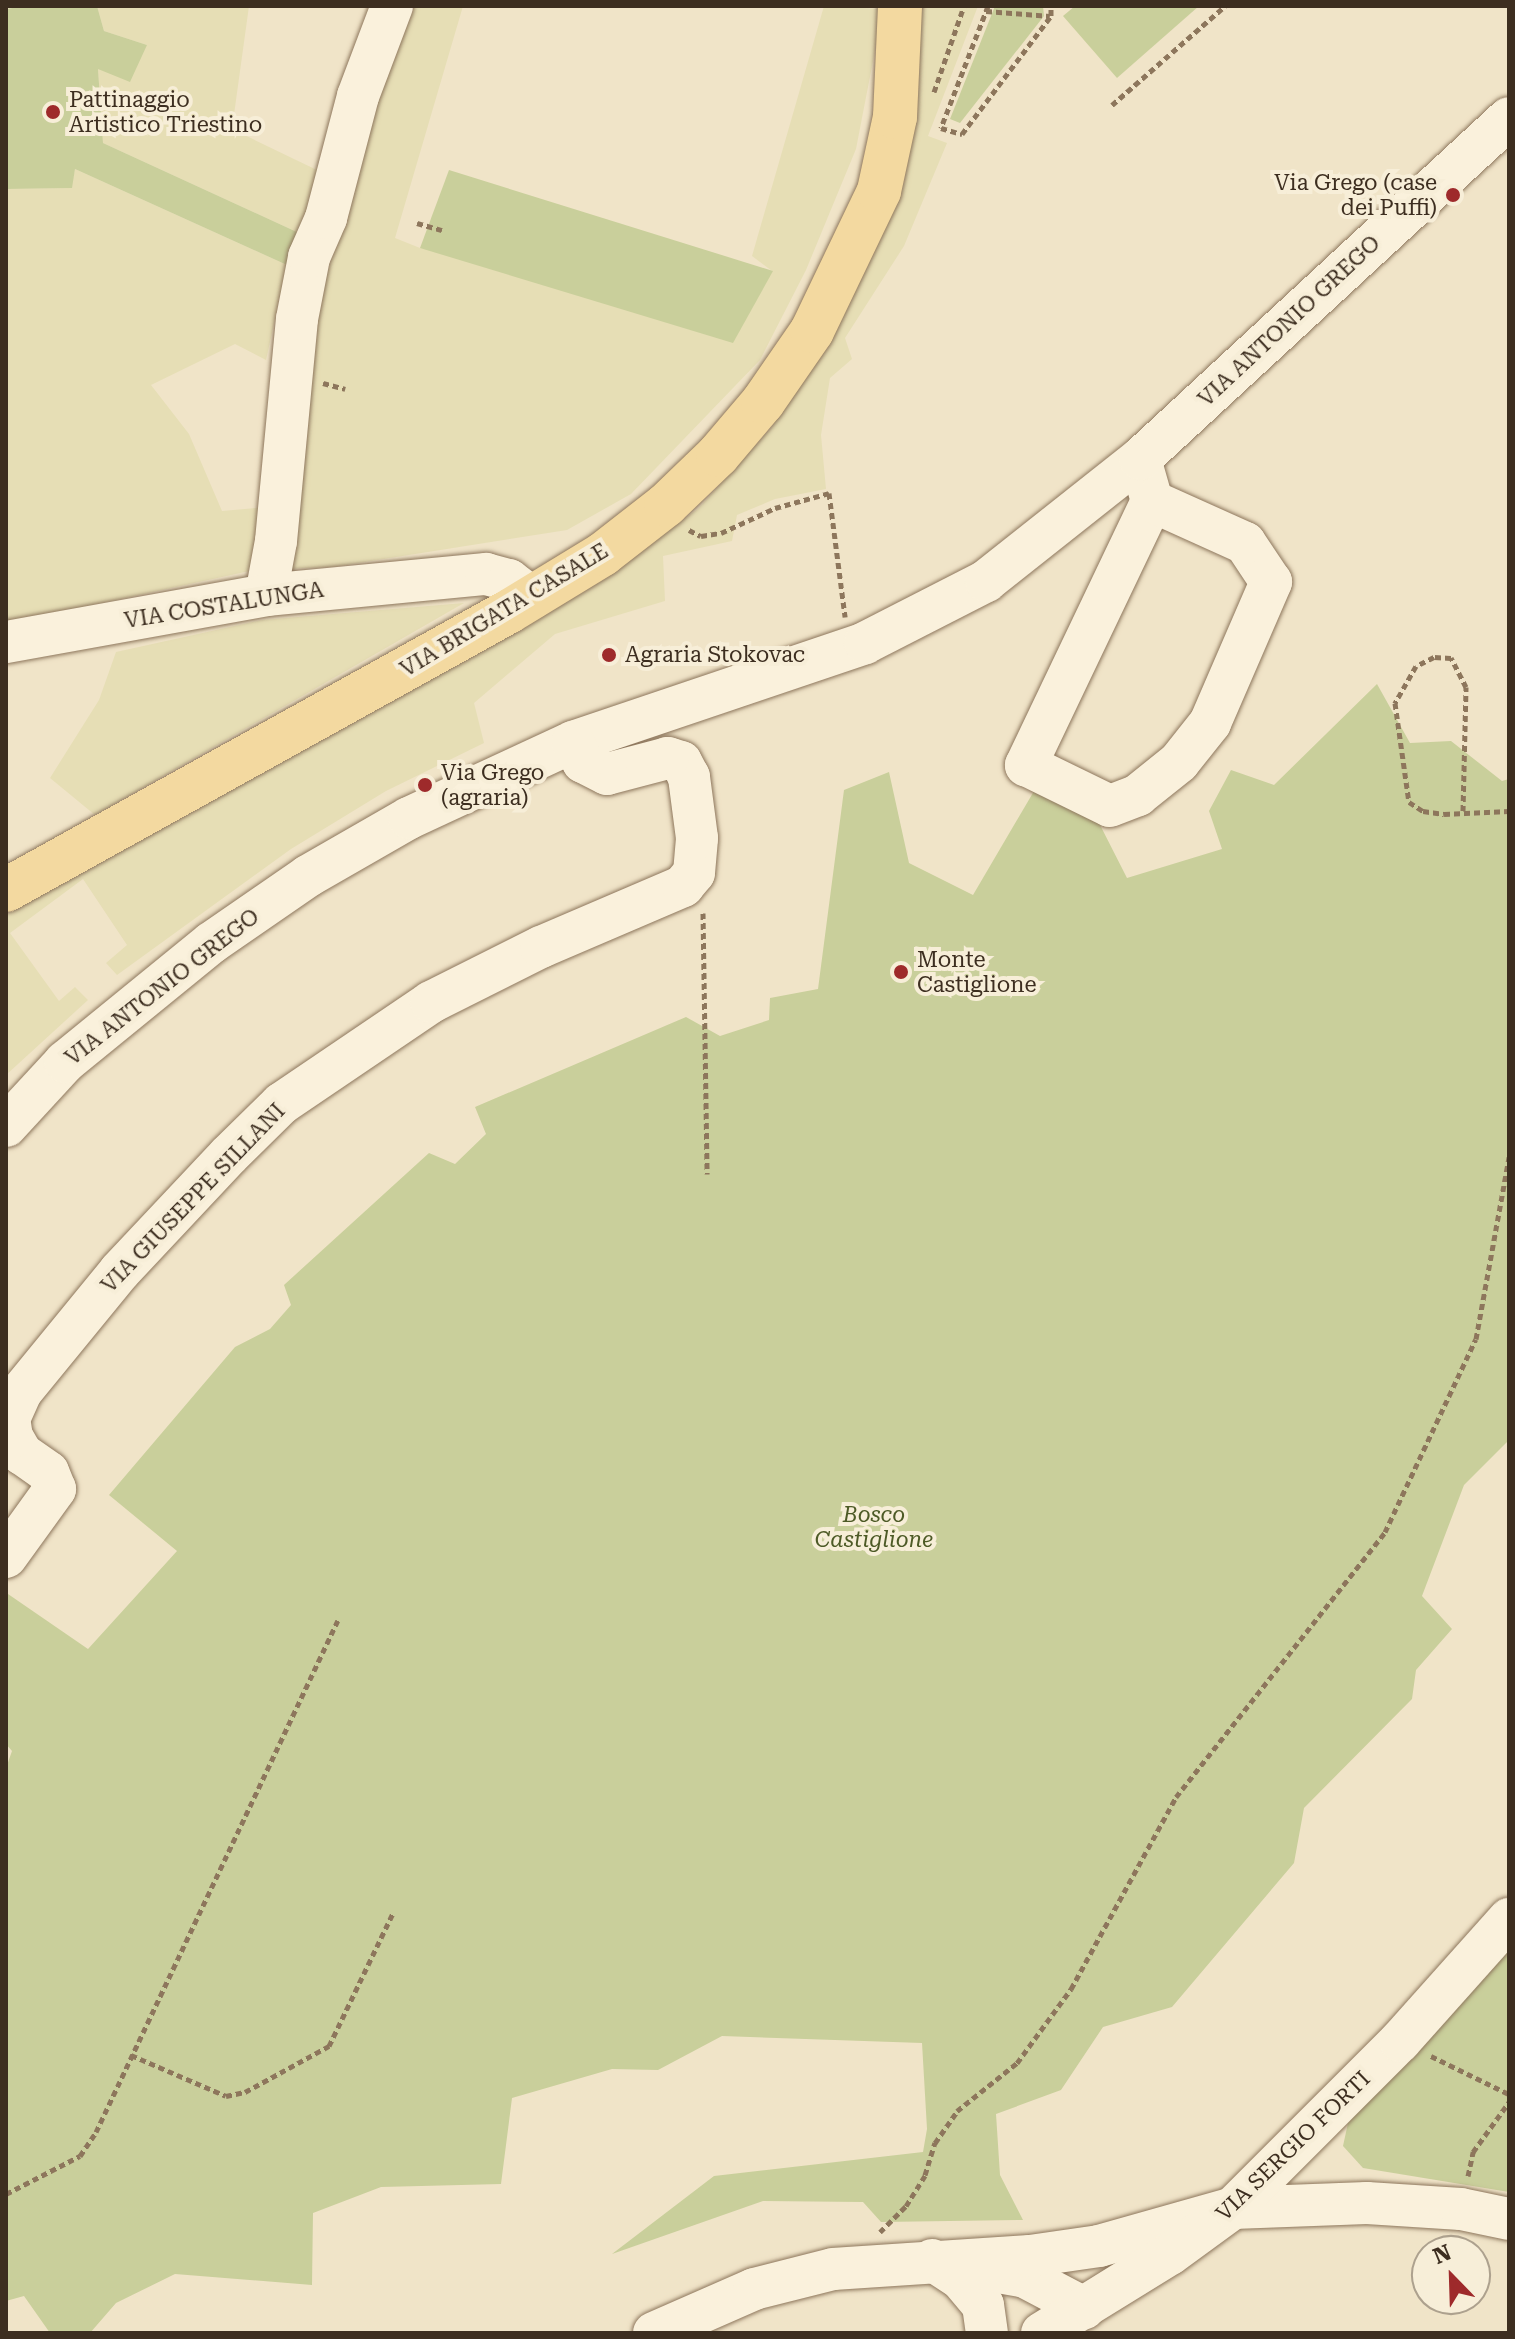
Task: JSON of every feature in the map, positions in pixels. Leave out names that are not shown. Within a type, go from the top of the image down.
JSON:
[{"type":"main road","name":"VIA BRIGATA CASALE","points":[[6,890],[532,598],[603,554],[666,505],[763,402],[812,331],[852,255],[879,191],[895,117],[900,6]]},
{"type":"street","points":[[266,595],[276,541],[297,319],[309,257],[326,218],[358,96],[392,6]]},
{"type":"street","name":"VIA ANTONIO GREGO","points":[[6,1126],[65,1062],[211,943],[308,876],[409,818],[573,742],[865,643],[926,616],[997,573],[1140,459],[1509,118]]},
{"type":"street","points":[[1140,459],[1152,501],[1026,765],[1110,806],[1138,795],[1158,779],[1210,723],[1271,582],[1245,543],[1152,501]]},
{"type":"street","name":"VIA COSTALUNGA","points":[[6,642],[266,595],[486,574],[509,580],[532,598]]},
{"type":"street","points":[[573,742],[583,762],[607,774],[668,758],[681,762],[689,777],[697,838],[694,873]]},
{"type":"street","name":"VIA GIUSEPPE SILLANI","points":[[6,1557],[55,1489],[48,1472],[22,1454],[12,1437],[9,1419],[21,1392],[120,1271],[229,1155],[282,1103],[431,1002],[526,953],[683,886],[694,873]]},
{"type":"street","name":"VIA SERGIO FORTI","points":[[1042,2333],[1233,2208],[1400,2041],[1509,1919]]},
{"type":"street","points":[[654,2333],[754,2289],[793,2278],[931,2259],[1030,2256],[1099,2246],[1233,2208],[1367,2203],[1461,2209],[1509,2219]]},
{"type":"street","points":[[1030,2256],[1070,2264],[1083,2286],[1084,2308]]},
{"type":"street","points":[[931,2259],[1025,2277],[1084,2308]]},
{"type":"street","points":[[931,2259],[961,2279],[983,2305],[987,2333]]},
{"type":"path","points":[[1051,6],[1051,16],[962,134],[941,128],[987,8],[1051,16]]},
{"type":"path","points":[[1112,105],[1225,6]]},
{"type":"path","points":[[417,223],[442,230]]},
{"type":"path","points":[[666,505],[685,528],[701,536],[829,493],[845,622]]},
{"type":"path","points":[[1463,811],[1466,687],[1451,658],[1434,657],[1416,666],[1395,703],[1409,802],[1423,811],[1463,811],[1509,811]]},
{"type":"path","points":[[694,873],[704,918],[706,962],[707,1174]]},
{"type":"path","points":[[877,2235],[906,2206],[925,2175],[935,2143],[957,2111],[1017,2063],[1071,1989],[1176,1797],[1385,1532],[1476,1339],[1509,1157]]},
{"type":"path","points":[[6,2194],[80,2156],[338,1620]]},
{"type":"path","points":[[131,2055],[226,2096],[245,2092],[329,2046],[393,1913]]},
{"type":"path","points":[[1427,2054],[1509,2094]]},
{"type":"path","points":[[1465,2188],[1473,2152],[1509,2102]]},
{"type":"shaded area","points":[[97,6],[249,6],[232,129],[321,172],[299,233],[103,143],[98,69],[147,45],[104,31]]},
{"type":"shaded area","points":[[415,6],[463,6],[395,238],[420,248],[772,271],[752,256],[824,6],[883,9],[856,149],[806,270],[760,360],[631,494],[567,530],[333,567],[283,569],[317,313],[365,133]]},
{"type":"shaded area","points":[[920,6],[978,6],[928,136],[947,143],[904,246],[845,338],[852,359],[830,378],[821,435],[826,489],[775,499],[737,515],[732,541],[663,556],[665,601],[555,634],[474,703],[484,743],[386,791],[291,849],[117,975],[106,963],[127,945],[83,879],[10,933],[59,1001],[75,987],[88,1000],[6,1075],[6,915],[593,583],[698,509],[771,428],[836,329]]},
{"type":"shaded area","points":[[75,169],[287,265],[266,360],[235,344],[151,385],[189,434],[222,511],[268,507],[254,570],[6,624],[6,189],[71,188]]},
{"type":"shaded area","points":[[464,603],[95,815],[50,778],[99,700],[116,652],[262,620]]},
{"type":"green space","name":"Pattinaggio Artistico Triestino","points":[[97,6],[104,31],[147,45],[130,82],[98,69],[103,143],[299,233],[287,265],[75,169],[72,188],[6,189],[6,9]]},
{"type":"green space","points":[[995,6],[1043,6],[1044,16],[960,123],[950,119]]},
{"type":"green space","points":[[1075,6],[1199,6],[1117,78],[1063,16]]},
{"type":"green space","points":[[449,170],[773,271],[733,343],[420,248]]},
{"type":"green space","name":"Bosco Castiglione","points":[[1377,684],[1410,743],[1451,741],[1502,781],[1509,779],[1509,1440],[1464,1485],[1422,1596],[1452,1629],[1416,1670],[1412,1699],[1304,1808],[1294,1863],[1172,2007],[1103,2027],[1061,2090],[996,2114],[1000,2175],[1023,2220],[881,2222],[863,2202],[763,2201],[612,2254],[714,2176],[923,2152],[927,2129],[922,2043],[722,2036],[658,2070],[612,2069],[512,2098],[501,2184],[381,2187],[313,2213],[312,2285],[175,2274],[116,2303],[90,2333],[50,2333],[24,2296],[6,2301],[6,1768],[12,1751],[6,1744],[8,1594],[88,1649],[177,1551],[109,1495],[235,1347],[270,1329],[291,1305],[284,1285],[429,1153],[455,1164],[486,1134],[475,1107],[686,1017],[720,1036],[769,1020],[770,998],[818,989],[844,790],[889,772],[909,863],[973,895],[1037,786],[1097,819],[1127,878],[1222,849],[1209,811],[1231,770],[1274,785]]},
{"type":"green space","points":[[1509,1948],[1509,2192],[1363,2168],[1343,2146],[1348,2123]]},
{"type":"place","name":"Pattinaggio Artistico Triestino","points":[[53,112]]},
{"type":"place","name":"Via Grego (case dei Puffi)","points":[[1453,195]]},
{"type":"place","name":"Agraria Stokovac","points":[[609,655]]},
{"type":"place","name":"Via Grego (agraria)","points":[[425,785]]},
{"type":"place","name":"Monte Castiglione","points":[[901,972]]}]
